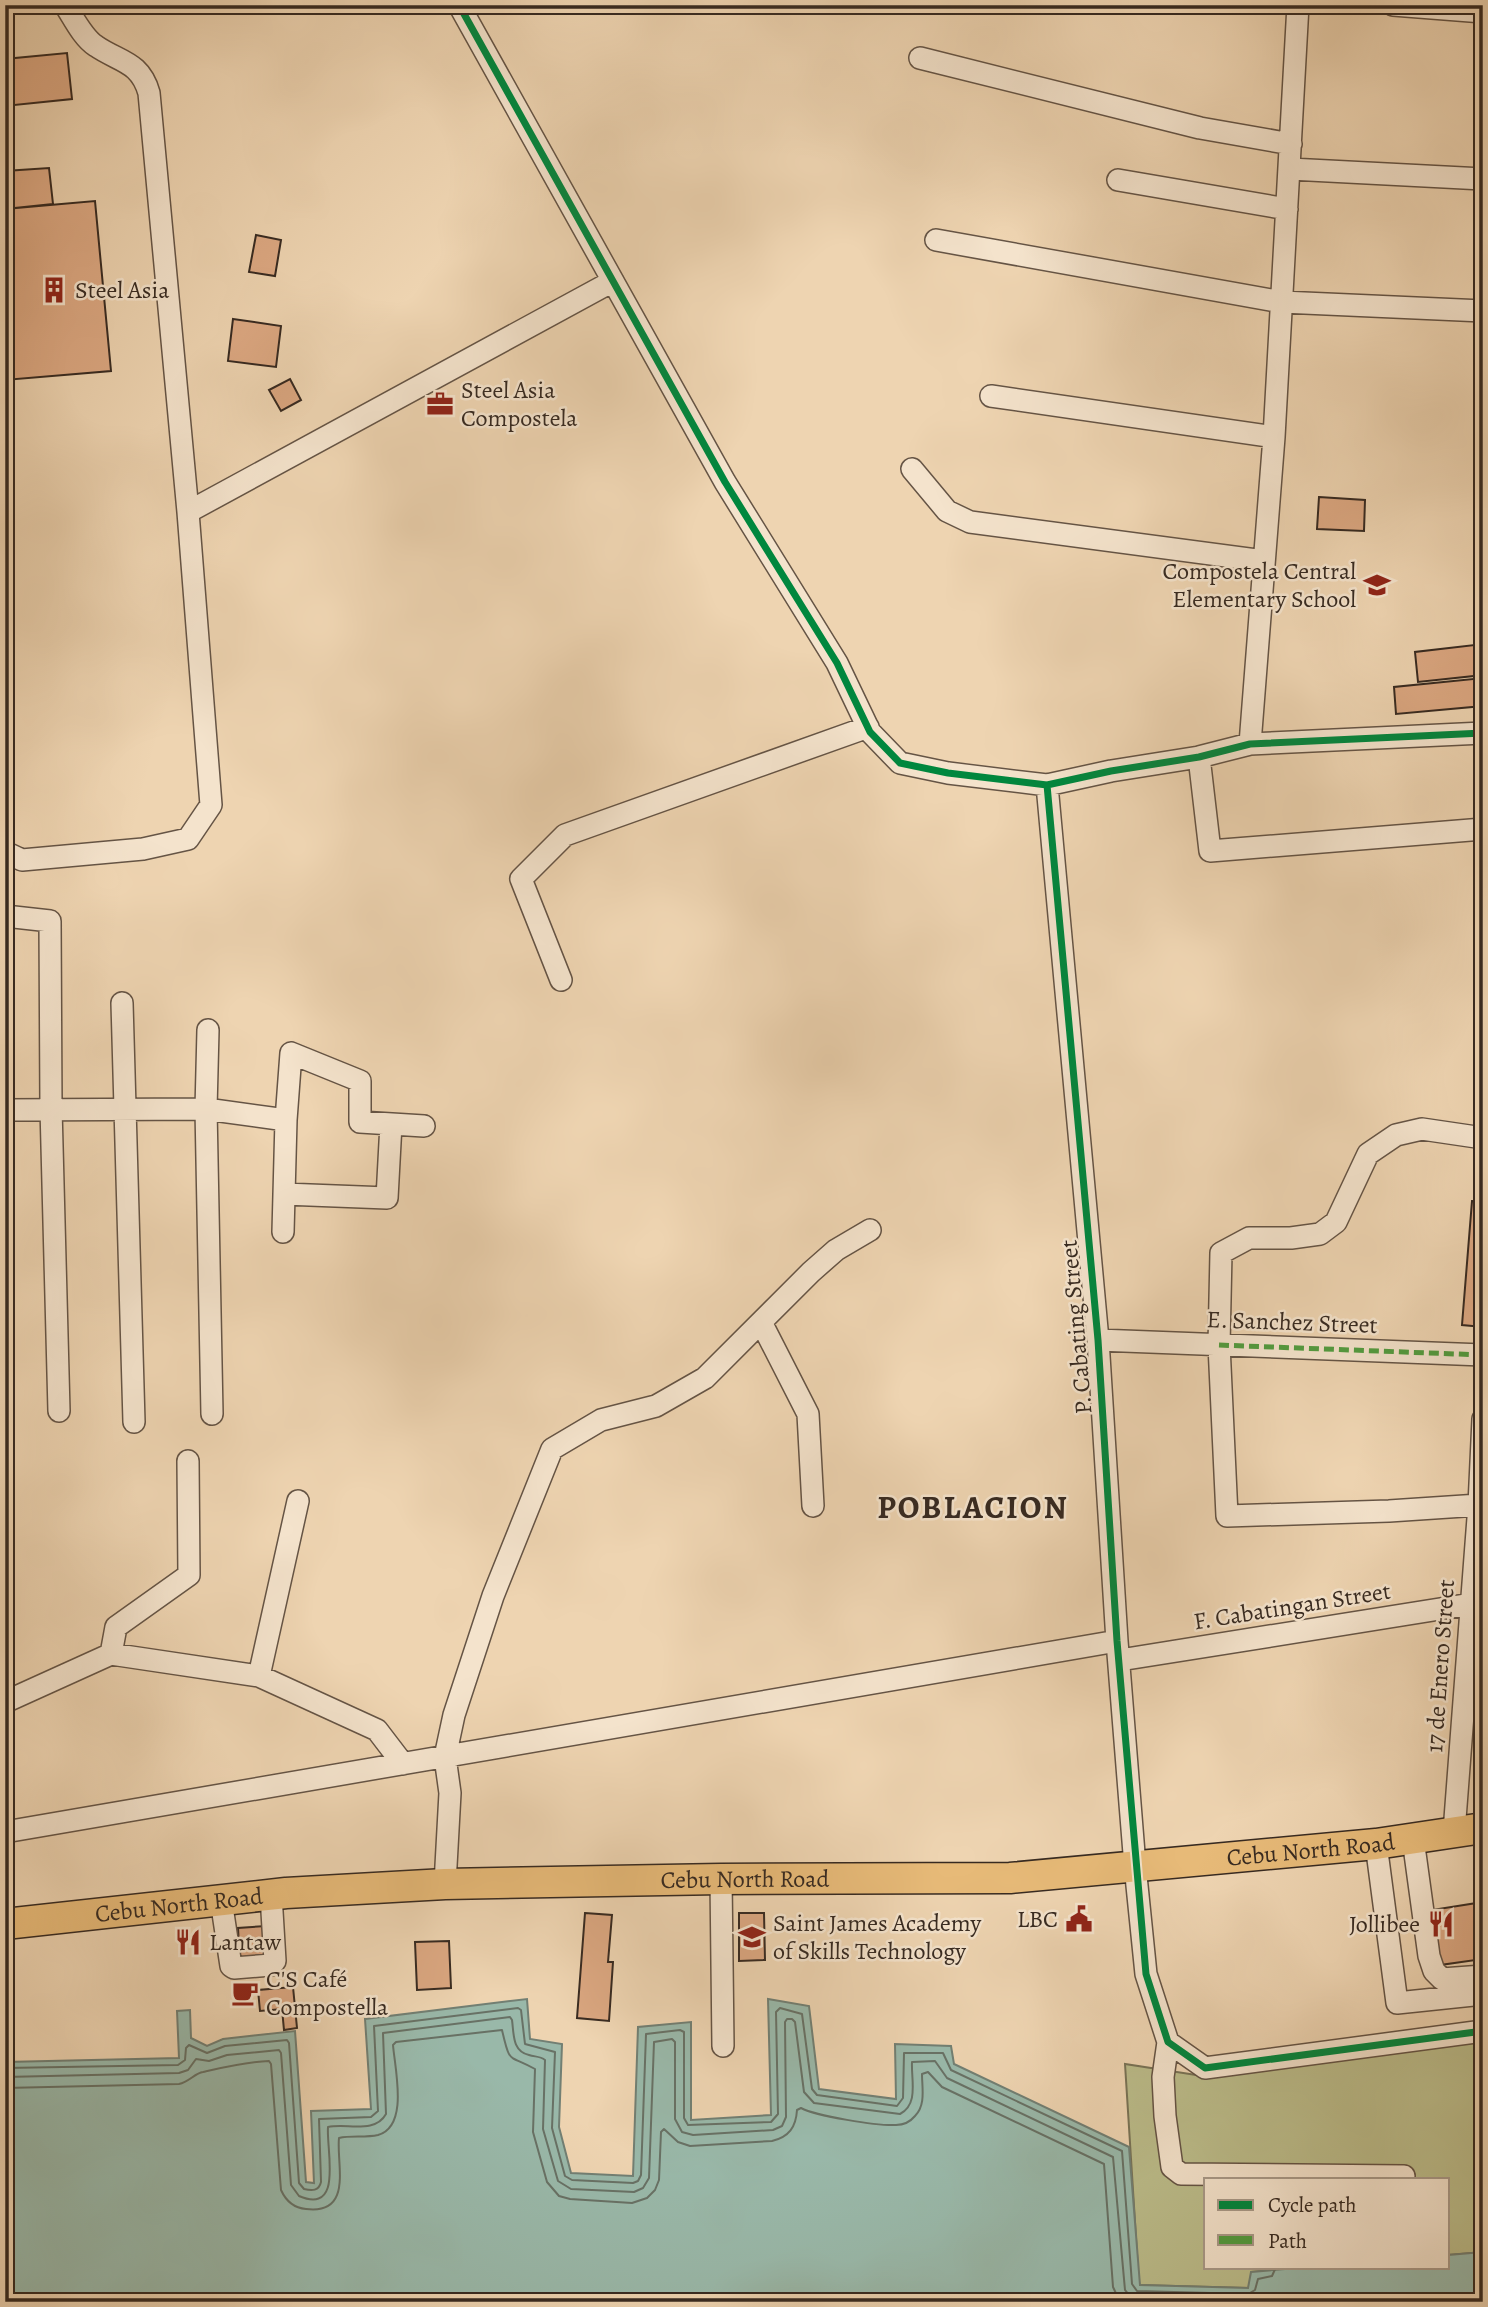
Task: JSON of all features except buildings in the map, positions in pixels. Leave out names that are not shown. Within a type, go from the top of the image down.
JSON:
[{"type":"highway","name":"Cebu North Road","points":[[5,1924],[271,1895],[445,1884],[1010,1878],[1376,1844],[1468,1830]]},
{"type":"street","points":[[5,852],[22,860],[143,849],[188,839],[211,805],[188,512],[149,93],[145,79],[135,68],[93,45],[65,5]]},
{"type":"street","points":[[460,5],[725,482],[837,663],[868,727],[900,763],[948,774],[1047,785],[1111,771],[1199,757],[1250,744],[1483,733]]},
{"type":"street","points":[[1250,744],[1274,437],[1298,5]]},
{"type":"street","points":[[1393,5],[1483,12]]},
{"type":"street","points":[[920,58],[1200,128],[1291,144]]},
{"type":"street","points":[[1290,169],[1483,179]]},
{"type":"street","points":[[1118,180],[1287,209]]},
{"type":"street","points":[[936,240],[1282,302],[1483,311]]},
{"type":"street","points":[[188,512],[613,281]]},
{"type":"street","points":[[991,396],[1274,437]]},
{"type":"street","points":[[912,469],[947,511],[970,522],[1264,561]]},
{"type":"street","points":[[561,980],[521,879],[565,835],[868,727]]},
{"type":"street","points":[[1199,757],[1210,851],[1483,829]]},
{"type":"street","name":"P. Cabating Street","points":[[1047,785],[1098,1340],[1135,1866],[1146,1974],[1168,2042]]},
{"type":"street","points":[[5,916],[50,921],[51,1108],[59,1411]]},
{"type":"street","points":[[122,1003],[134,1422]]},
{"type":"street","points":[[208,1030],[206,1109],[212,1414]]},
{"type":"street","points":[[284,1231],[286,1120],[291,1053],[360,1081],[360,1122],[424,1126]]},
{"type":"street","points":[[5,1110],[206,1109],[286,1120]]},
{"type":"street","points":[[284,1194],[387,1198],[391,1124]]},
{"type":"street","points":[[1479,1505],[1227,1516],[1219,1345],[1221,1253],[1249,1238],[1291,1238],[1320,1234],[1336,1222],[1368,1154],[1396,1135],[1422,1129],[1483,1138]]},
{"type":"street","points":[[445,1884],[450,1793],[445,1756],[454,1715],[494,1596],[552,1448],[601,1420],[656,1406],[705,1378],[811,1272],[836,1250],[870,1230]]},
{"type":"street","points":[[761,1322],[808,1414],[813,1506]]},
{"type":"street","name":"E. Sanchez Street","points":[[1098,1340],[1483,1354]]},
{"type":"street","name":"17 de Enero Street","points":[[1468,1830],[1471,1604],[1480,1530],[1483,1419]]},
{"type":"street","points":[[111,1654],[116,1627],[189,1575],[188,1461]]},
{"type":"street","points":[[259,1676],[298,1500]]},
{"type":"street","name":"F. Cabatingan Street","points":[[5,1832],[445,1756],[1119,1651],[1471,1604]]},
{"type":"street","points":[[5,1702],[111,1654],[259,1676],[377,1730],[402,1764]]},
{"type":"street","points":[[1413,1839],[1429,1956],[1434,1971],[1442,1979],[1483,1976]]},
{"type":"street","points":[[1376,1844],[1397,2003],[1483,1994]]},
{"type":"street","points":[[721,1879],[723,2046]]},
{"type":"street","points":[[220,1900],[231,1966],[234,1969],[271,1965],[275,1961],[271,1895]]},
{"type":"street","points":[[1404,2176],[1181,2174],[1172,2167],[1165,2116],[1163,2077],[1168,2042],[1205,2068],[1483,2031]]},
{"type":"green space","points":[[1483,2041],[1483,2252],[1450,2255],[1450,2178],[1204,2178],[1204,2268],[1298,2268],[1252,2272],[1249,2288],[1139,2285],[1125,2064],[1209,2077]]},
{"type":"water","points":[[527,1999],[530,2039],[562,2044],[559,2127],[571,2173],[633,2176],[638,2027],[691,2022],[691,2120],[771,2115],[768,1999],[809,2006],[819,2089],[896,2099],[895,2044],[951,2046],[954,2064],[1129,2147],[1140,2285],[1248,2288],[1251,2272],[1297,2268],[1450,2268],[1450,2255],[1483,2252],[1483,2302],[5,2302],[5,2062],[179,2058],[177,2011],[190,2010],[191,2038],[207,2046],[223,2039],[295,2031],[306,2182],[314,2183],[311,2111],[371,2109],[365,2019]]},
{"type":"marked path","points":[[1219,1345],[1483,1355]]},
{"type":"marked path","points":[[1479,1505],[1483,1419]]},
{"type":"cycle path","points":[[459,5],[725,482],[837,663],[870,732],[900,763],[948,773],[1047,785],[1111,771],[1199,757],[1250,744],[1483,733]]},
{"type":"cycle path","points":[[1047,785],[1098,1340],[1117,1641],[1146,1974],[1168,2042],[1205,2068],[1483,2031]]},
{"type":"place","name":"Steel Asia","points":[[54,290]]},
{"type":"place","name":"Steel Asia Compostela","points":[[440,404]]},
{"type":"place","name":"Compostela Central Elementary School","points":[[1377,585]]},
{"type":"place","name":"LBC","points":[[1079,1919]]},
{"type":"place","name":"Jollibee","points":[[1441,1924]]},
{"type":"place","name":"Saint James Academy of Skills Technology","points":[[752,1937]]},
{"type":"place","name":"Lantaw","points":[[188,1942]]},
{"type":"place","name":"C'S Café Compostella","points":[[245,1993]]},
{"type":"district","name":"POBLACION","points":[[973,1507]]}]
